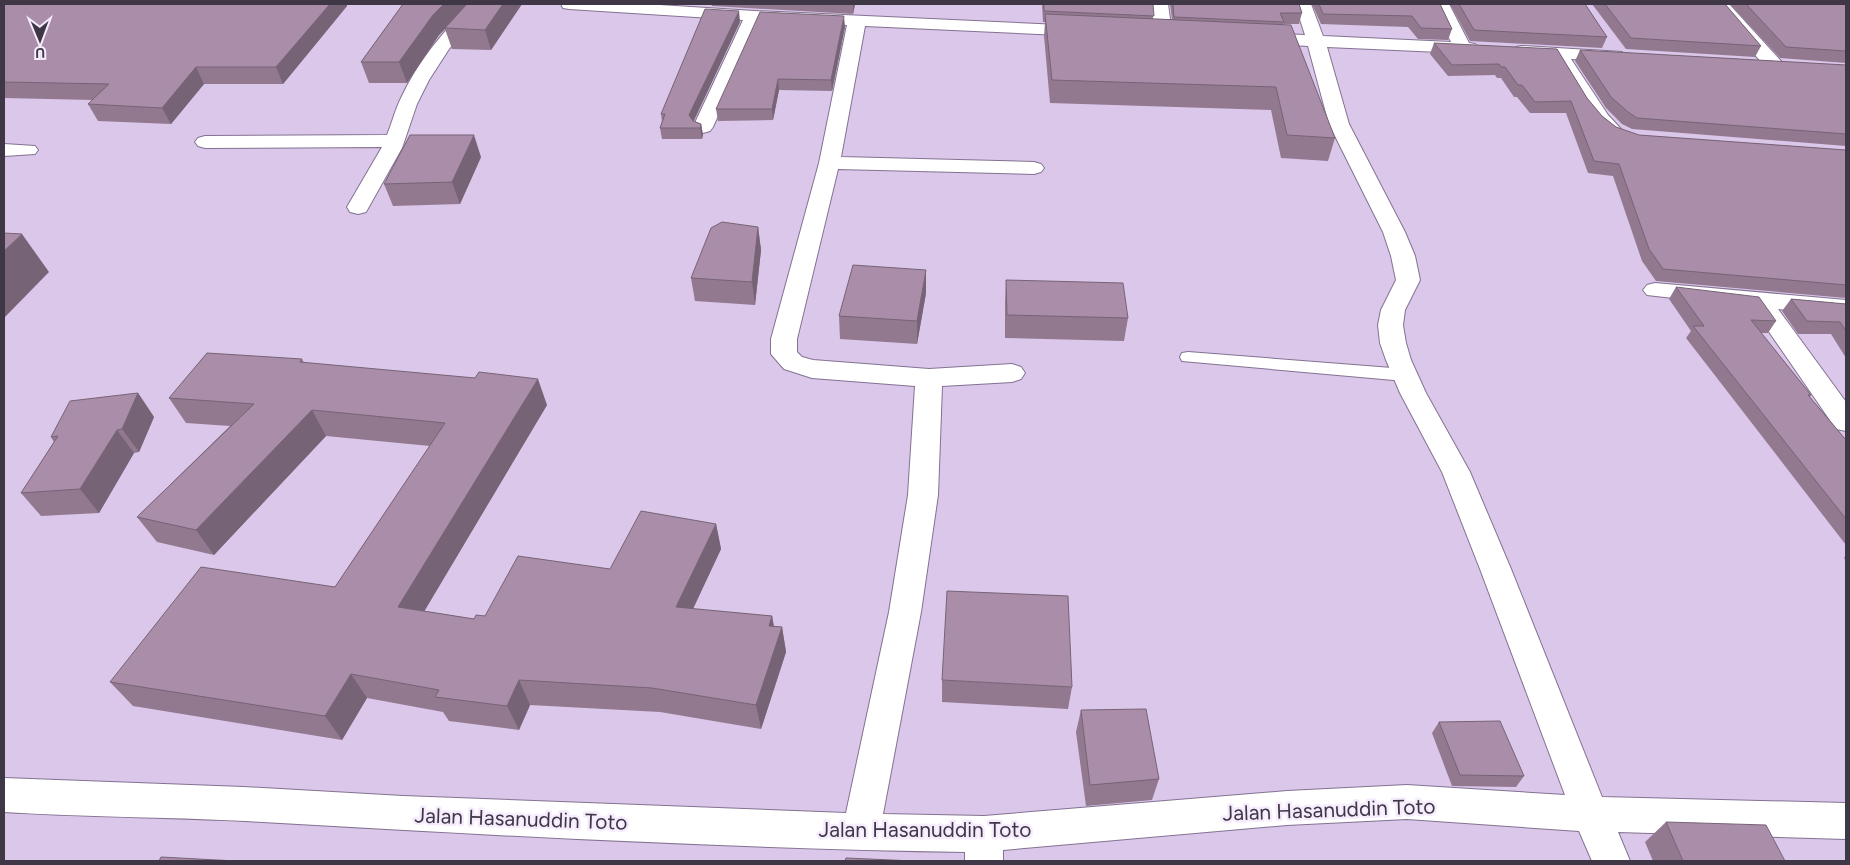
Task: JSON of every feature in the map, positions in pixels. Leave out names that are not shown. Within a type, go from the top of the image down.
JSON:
[{"type":"street","points":[[358,207],[395,141],[412,94],[425,70],[446,40],[480,4]]},
{"type":"street","points":[[569,4],[857,21],[948,18],[1095,31]]},
{"type":"street","points":[[1160,4],[1163,34]]},
{"type":"street","points":[[1303,4],[1316,41],[1339,124],[1394,232],[1403,256],[1408,280],[1396,302],[1389,321],[1393,344],[1405,375],[1455,471],[1515,618],[1590,814],[1611,861]]},
{"type":"street","points":[[1440,4],[1463,48]]},
{"type":"street","points":[[1720,4],[1774,65]]},
{"type":"street","points":[[703,127],[754,16]]},
{"type":"street","points":[[857,21],[829,163],[784,339],[784,354],[792,363],[812,368],[929,378],[1012,373]]},
{"type":"street","points":[[1144,33],[1182,35]]},
{"type":"street","points":[[1240,38],[1482,49]]},
{"type":"street","points":[[1501,50],[1624,56],[1609,41]]},
{"type":"street","points":[[1559,54],[1601,119],[1610,129],[1628,138]]},
{"type":"street","points":[[1754,64],[1792,66]]},
{"type":"street","points":[[206,142],[395,141]]},
{"type":"street","points":[[4,150],[28,150]]},
{"type":"street","points":[[829,163],[1034,168]]},
{"type":"street","points":[[1655,290],[1846,308]]},
{"type":"street","points":[[1760,301],[1846,422]]},
{"type":"street","points":[[860,832],[905,612],[923,495],[929,378]]},
{"type":"street","name":"Jalan Hasanuddin Toto","points":[[4,794],[403,814],[860,832],[984,848],[1287,808],[1407,802],[1590,814],[1846,821]]},
{"type":"lane","points":[[1188,356],[1405,375]]},
{"type":"building","points":[[4,4],[330,4],[276,67],[196,67],[162,108],[88,104],[109,84],[4,82]]},
{"type":"building","points":[[403,4],[444,4],[433,15],[399,62],[361,62]]},
{"type":"building","points":[[467,4],[503,4],[485,30],[445,28]]},
{"type":"building","points":[[1044,4],[1153,4],[1154,16],[1044,11]]},
{"type":"building","points":[[1173,4],[1299,4],[1302,13],[1280,13],[1284,22],[1174,17]]},
{"type":"building","points":[[1319,4],[1440,4],[1452,29],[1421,28],[1412,16],[1323,14]]},
{"type":"building","points":[[1459,4],[1585,4],[1607,37],[1474,30]]},
{"type":"building","points":[[1605,4],[1725,4],[1761,46],[1631,38]]},
{"type":"building","points":[[1746,4],[1846,4],[1846,51],[1786,47]]},
{"type":"building","points":[[705,9],[739,11],[689,115],[693,121],[701,124],[700,128],[660,128],[665,114],[661,114]]},
{"type":"building","points":[[760,12],[844,16],[831,80],[778,79],[772,109],[716,109]]},
{"type":"building","points":[[1045,14],[1291,25],[1335,138],[1287,135],[1276,87],[1052,80]]},
{"type":"building","points":[[1434,43],[1557,49],[1587,98],[1602,116],[1616,127],[1639,135],[1846,150],[1846,285],[1663,269],[1649,249],[1619,164],[1594,161],[1571,101],[1535,102],[1522,85],[1518,85],[1505,67],[1501,67],[1499,64],[1452,65]]},
{"type":"building","points":[[1580,50],[1846,65],[1846,134],[1637,118],[1611,97]]},
{"type":"building","points":[[410,135],[474,135],[452,182],[384,184]]},
{"type":"building","points":[[722,222],[758,227],[752,282],[691,278],[711,228]]},
{"type":"building","points":[[4,233],[22,234],[4,251]]},
{"type":"building","points":[[853,265],[926,270],[917,321],[839,316]]},
{"type":"building","points":[[1006,280],[1123,283],[1128,318],[1007,315]]},
{"type":"building","points":[[1676,287],[1759,297],[1776,321],[1751,320],[1811,395],[1808,395],[1846,440],[1846,519],[1693,326],[1704,326]]},
{"type":"building","points":[[1791,299],[1846,304],[1846,331],[1840,322],[1807,321]]},
{"type":"building","points":[[207,353],[302,359],[300,362],[475,378],[479,372],[538,379],[398,607],[474,619],[476,615],[485,616],[518,556],[610,569],[641,511],[716,524],[676,607],[772,616],[769,626],[782,627],[756,705],[652,688],[519,680],[507,706],[435,697],[439,690],[351,674],[325,716],[110,682],[201,567],[335,587],[445,423],[312,410],[196,530],[137,517],[254,404],[169,398]]},
{"type":"building","points":[[138,393],[122,429],[117,430],[80,489],[21,493],[58,436],[51,437],[70,401]]},
{"type":"building","points":[[947,591],[1068,596],[1072,687],[942,680]]},
{"type":"building","points":[[1146,709],[1159,779],[1090,785],[1081,710]]},
{"type":"building","points":[[1500,721],[1524,776],[1460,775],[1439,722]]},
{"type":"building","points":[[1666,822],[1766,825],[1785,861],[1683,861]]},
{"type":"building","points":[[161,857],[236,861],[159,861]]},
{"type":"building","points":[[846,858],[914,861],[845,861]]}]
